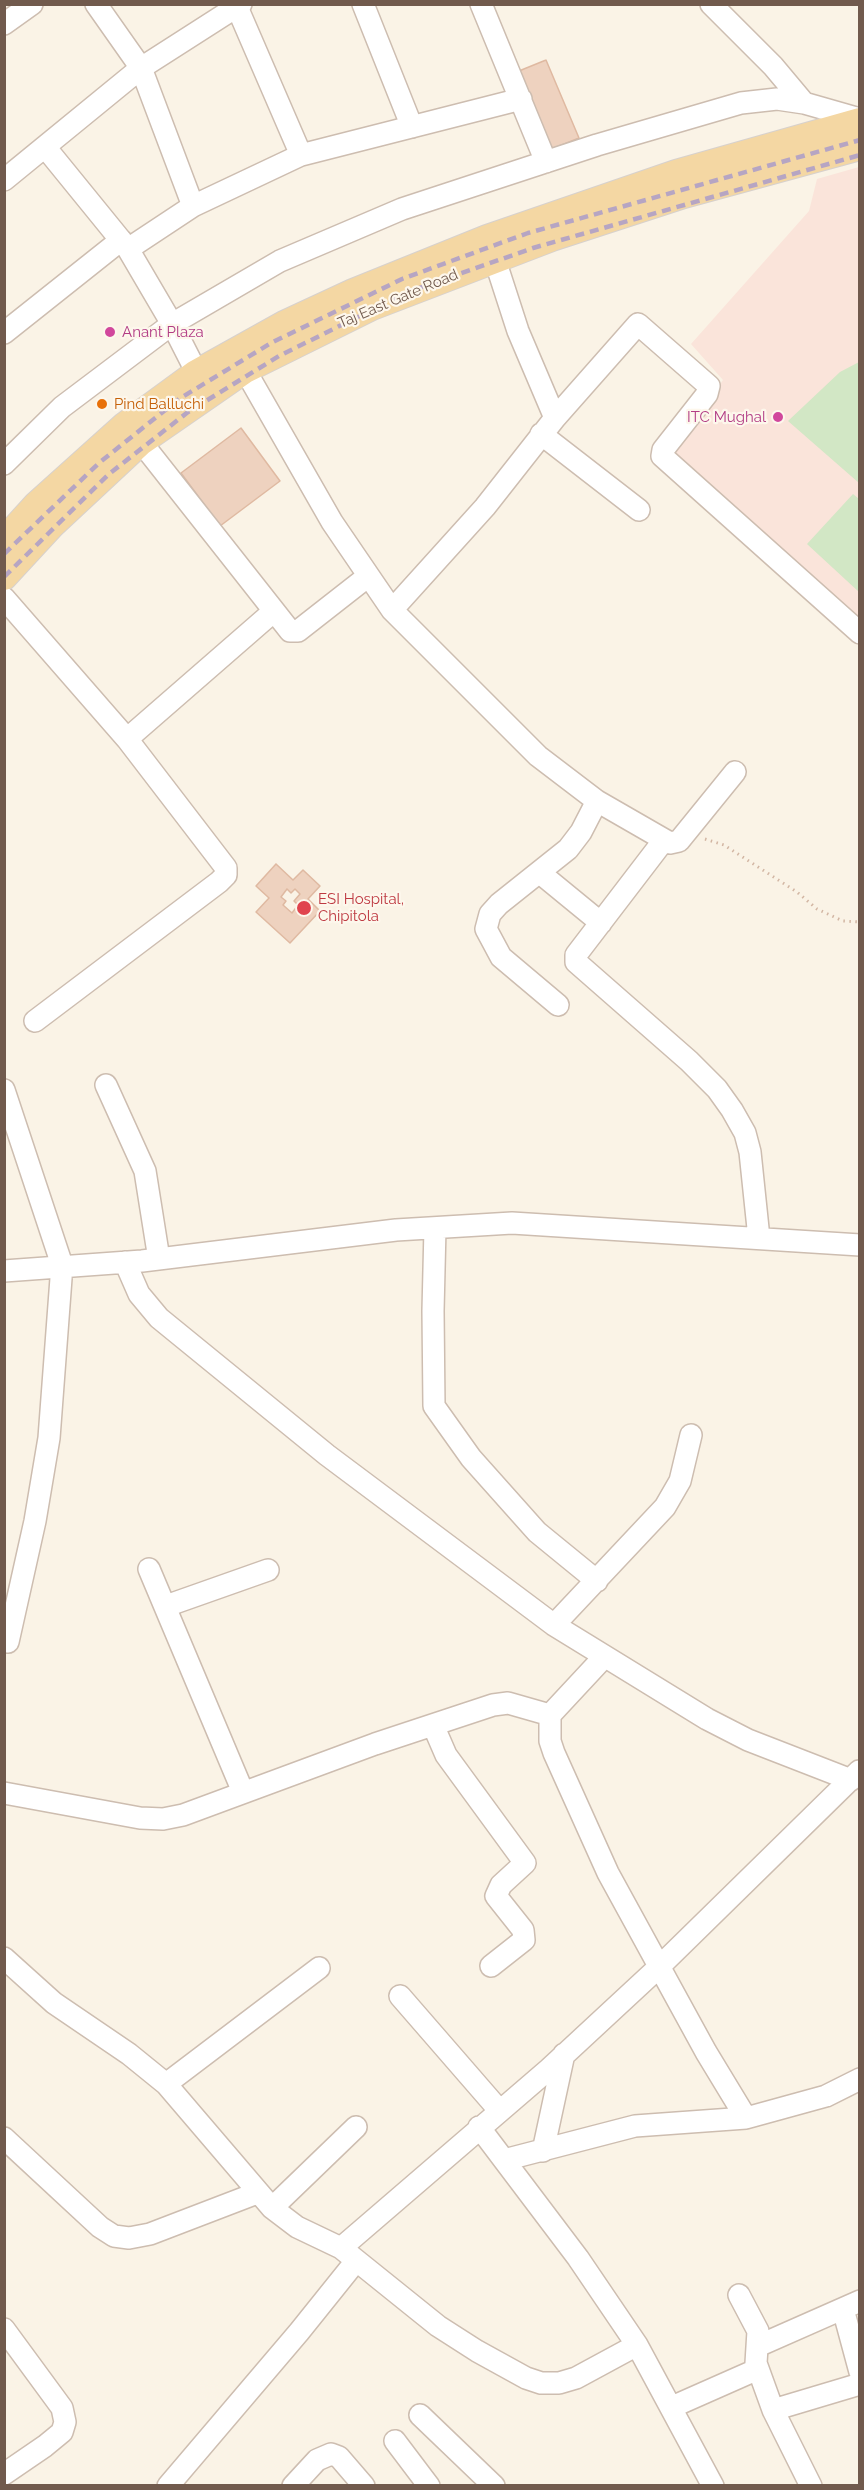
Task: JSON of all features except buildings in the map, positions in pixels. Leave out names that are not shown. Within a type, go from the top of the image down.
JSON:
[{"type":"main road","points":[[4,540],[36,505],[126,425],[196,373],[284,324],[353,292],[487,238],[676,173],[860,120]]},
{"type":"main road","name":"Taj East Gate Road","points":[[4,577],[52,525],[141,442],[245,370],[372,307],[552,238],[684,195],[860,147]]},
{"type":"street","points":[[4,24],[32,4]]},
{"type":"street","points":[[96,4],[141,68],[193,206]]},
{"type":"street","points":[[363,4],[412,127]]},
{"type":"street","points":[[481,4],[546,162]]},
{"type":"street","points":[[711,4],[772,66],[804,103]]},
{"type":"street","points":[[4,180],[141,68],[239,6],[301,155]]},
{"type":"street","points":[[4,333],[125,245],[193,206],[301,155],[521,99]]},
{"type":"street","points":[[4,464],[63,407],[172,324],[280,261],[402,209],[546,162],[741,103],[777,99],[804,103],[860,120]]},
{"type":"street","points":[[45,147],[125,245],[172,324],[209,394]]},
{"type":"street","points":[[495,260],[518,331],[555,418]]},
{"type":"street","points":[[392,610],[485,507],[555,418],[632,328],[638,324],[709,386],[707,394],[663,450],[662,456],[860,633]]},
{"type":"street","points":[[245,370],[368,577],[392,610],[538,756],[597,801],[664,840],[676,843],[735,772]]},
{"type":"street","points":[[541,435],[639,510]]},
{"type":"street","points":[[141,442],[287,629],[298,631],[368,577]]},
{"type":"street","points":[[4,598],[127,739],[224,863],[226,875],[35,1022]]},
{"type":"street","points":[[127,739],[274,611]]},
{"type":"street","points":[[558,1005],[501,957],[486,929],[490,914],[499,904],[568,849],[581,832],[597,801]]},
{"type":"street","points":[[664,840],[576,955],[576,962],[689,1061],[717,1089],[732,1110],[745,1133],[750,1152],[759,1238]]},
{"type":"street","points":[[540,873],[601,923]]},
{"type":"street","points":[[106,1085],[145,1171],[159,1259]]},
{"type":"street","points":[[4,1090],[62,1265],[48,1438],[35,1521],[8,1642]]},
{"type":"street","points":[[4,1271],[159,1259],[435,1228],[512,1223],[860,1245]]},
{"type":"street","points":[[435,1228],[434,1406],[471,1458],[537,1532],[597,1581]]},
{"type":"street","points":[[125,1262],[139,1294],[159,1318],[327,1455],[554,1625],[669,1698],[748,1740],[855,1775],[659,1967],[564,2054],[479,2127],[349,2254],[292,2340],[168,2486]]},
{"type":"street","points":[[554,1625],[665,1507],[680,1481],[691,1435]]},
{"type":"street","points":[[149,1569],[243,1792]]},
{"type":"street","points":[[166,1606],[268,1570]]},
{"type":"street","points":[[604,1657],[550,1715],[550,1741],[608,1874],[746,2118]]},
{"type":"street","points":[[4,1793],[89,1810],[163,1819],[183,1815],[493,1705],[508,1703],[550,1715]]},
{"type":"street","points":[[433,1725],[446,1755],[525,1863],[501,1885],[496,1896],[523,1930],[524,1940],[490,1966]]},
{"type":"street","points":[[4,1958],[54,2003],[129,2054],[166,2084],[264,2200],[297,2227],[349,2254],[438,2326],[497,2362],[541,2384],[559,2383],[576,2378],[637,2345]]},
{"type":"street","points":[[166,2084],[319,1968]]},
{"type":"street","points":[[400,1996],[499,2110]]},
{"type":"street","points":[[543,2151],[564,2054]]},
{"type":"street","points":[[504,2160],[635,2127],[746,2118],[826,2096],[860,2079]]},
{"type":"street","points":[[4,2138],[100,2227],[114,2236],[129,2238],[150,2234],[264,2200],[356,2127]]},
{"type":"street","points":[[479,2127],[578,2258],[637,2345],[713,2486]]},
{"type":"street","points":[[739,2295],[758,2331],[758,2370],[773,2410],[811,2486]]},
{"type":"street","points":[[758,2346],[851,2305],[860,2372]]},
{"type":"street","points":[[4,2329],[62,2408],[65,2422],[62,2432],[4,2474]]},
{"type":"street","points":[[672,2407],[758,2370]]},
{"type":"street","points":[[773,2410],[860,2384]]},
{"type":"street","points":[[420,2415],[494,2486]]},
{"type":"street","points":[[395,2440],[429,2486]]},
{"type":"street","points":[[293,2486],[317,2460],[331,2454],[339,2457],[364,2486]]},
{"type":"path","points":[[686,832],[724,845],[797,892],[817,909],[843,921],[860,922]]},
{"type":"shaded area","name":"ITC Mughal","points":[[859,167],[859,622],[671,453],[723,380],[691,344],[809,211],[817,179]]},
{"type":"green space","points":[[859,362],[859,483],[788,421],[840,372]]},
{"type":"green space","points":[[853,494],[859,499],[859,592],[807,544]]},
{"type":"railway","points":[[4,554],[99,463],[179,399],[271,343],[402,279],[528,233],[860,140]]},
{"type":"railway","points":[[4,577],[109,474],[188,412],[279,356],[408,292],[533,248],[860,155]]},
{"type":"place","name":"Anant Plaza","points":[[110,332]]},
{"type":"place","name":"Pind Balluchi","points":[[102,404]]},
{"type":"place","name":"ITC Mughal","points":[[778,417]]},
{"type":"place","name":"ESI Hospital, Chipitola","points":[[304,908]]}]
